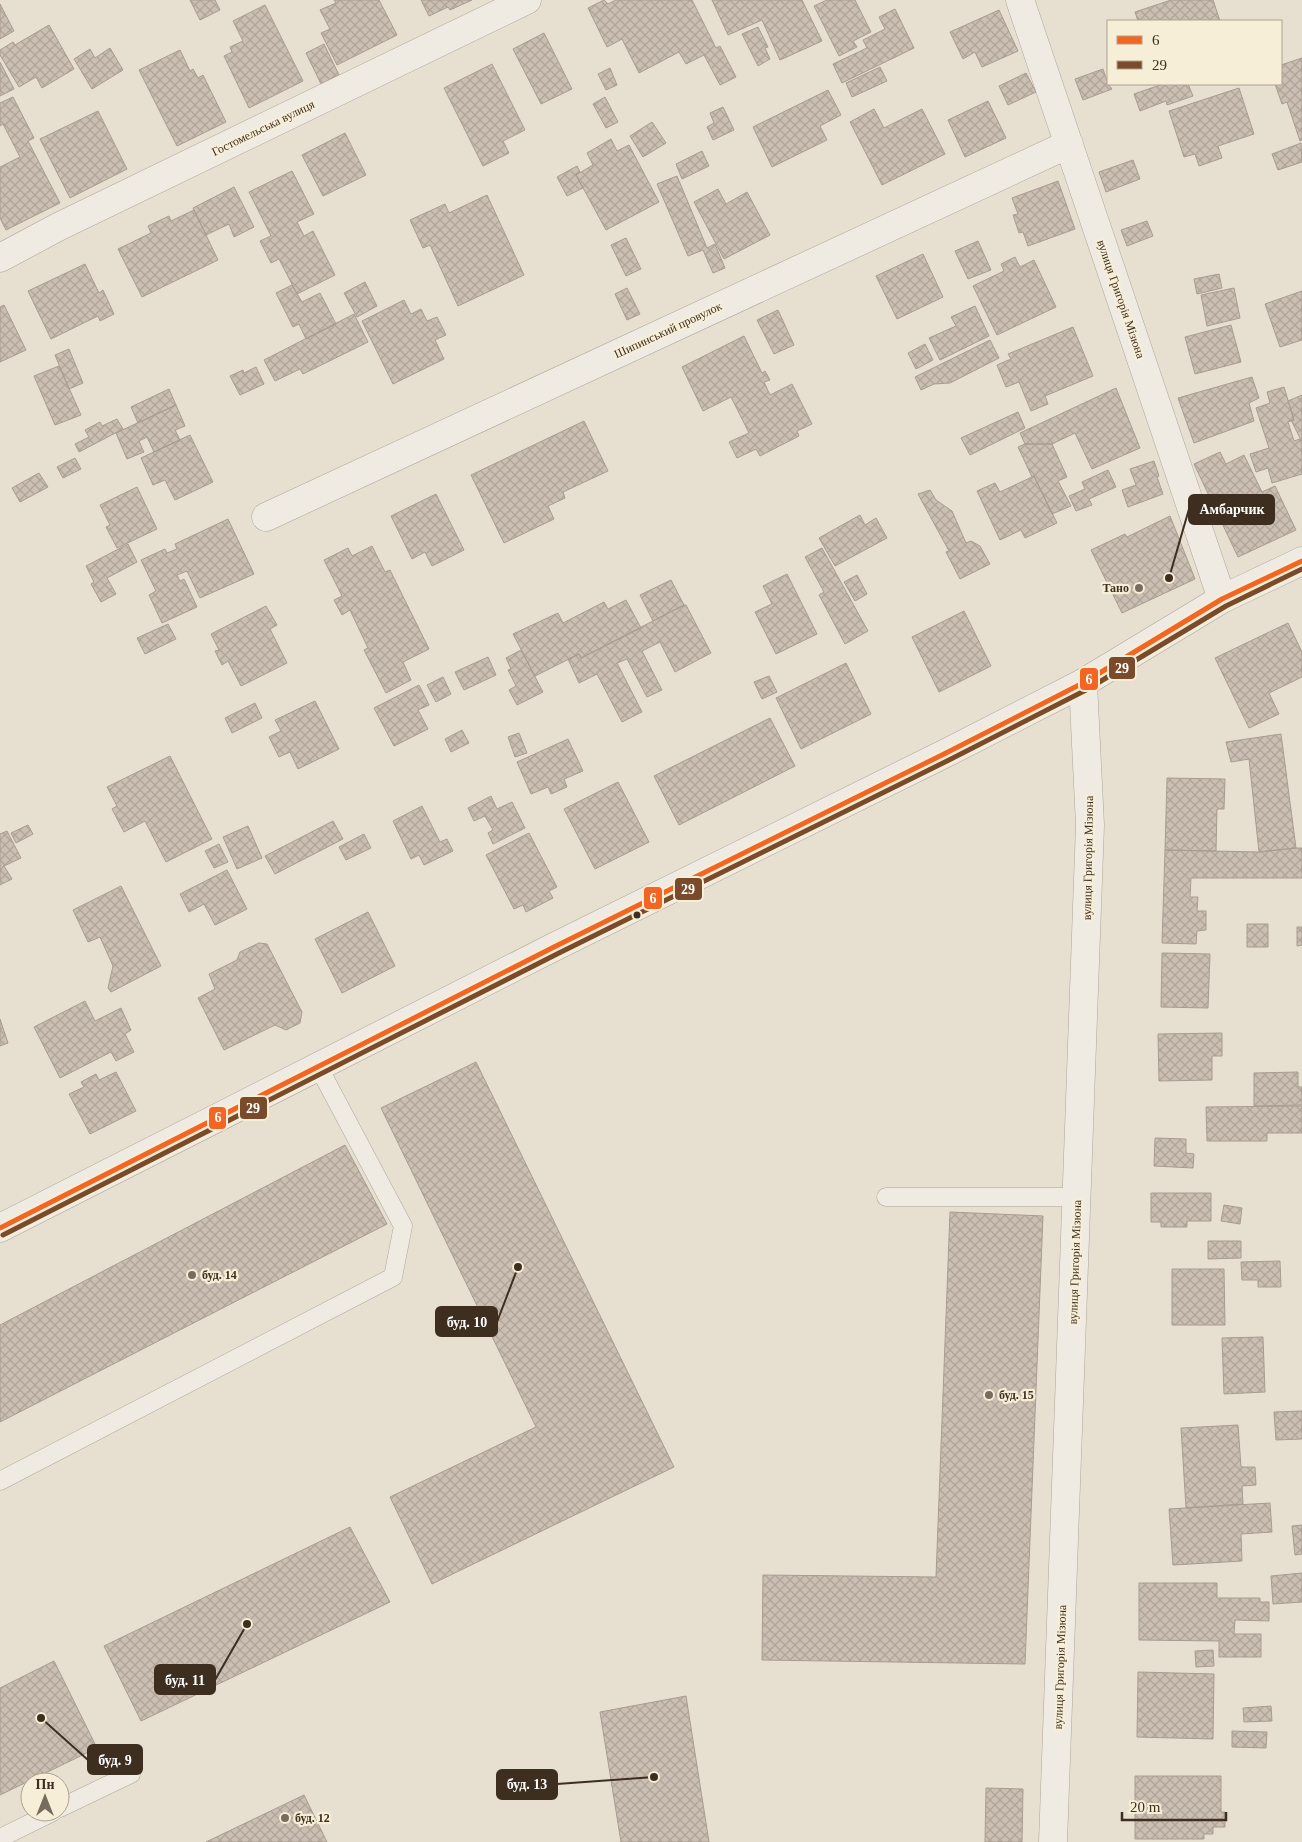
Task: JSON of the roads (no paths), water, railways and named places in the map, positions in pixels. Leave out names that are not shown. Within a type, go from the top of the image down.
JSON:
[{"type":"street","name":"Гостомельська вулиця","points":[[0,258],[527,0]]},
{"type":"street","name":"вулиця Григорія Мізюна","points":[[1020,0],[1222,599]]},
{"type":"street","name":"Шипинський провулок","points":[[266,517],[1069,144]]},
{"type":"street","points":[[0,1228],[318,1066],[1082,683],[1222,599],[1302,561]]},
{"type":"street","name":"вулиця Григорія Мізюна","points":[[1054,1842],[1090,825],[1082,683]]},
{"type":"lane","points":[[0,1481],[393,1277],[403,1226],[318,1066]]},
{"type":"lane","points":[[886,1197],[1078,1197]]},
{"type":"lane","points":[[70,1803],[131,1774]]},
{"type":"lane","points":[[0,1838],[33,1822]]},
{"type":"place","name":"Амбарчик","points":[[1169,578]]},
{"type":"place","name":"Тано","points":[[1139,588]]},
{"type":"place","name":"буд. 10","points":[[518,1267]]},
{"type":"place","name":"буд. 14","points":[[192,1275]]},
{"type":"place","name":"буд. 15","points":[[989,1395]]},
{"type":"place","name":"буд. 11","points":[[247,1624]]},
{"type":"place","name":"буд. 9","points":[[41,1718]]},
{"type":"place","name":"буд. 13","points":[[654,1777]]},
{"type":"place","name":"буд. 12","points":[[285,1818]]}]
